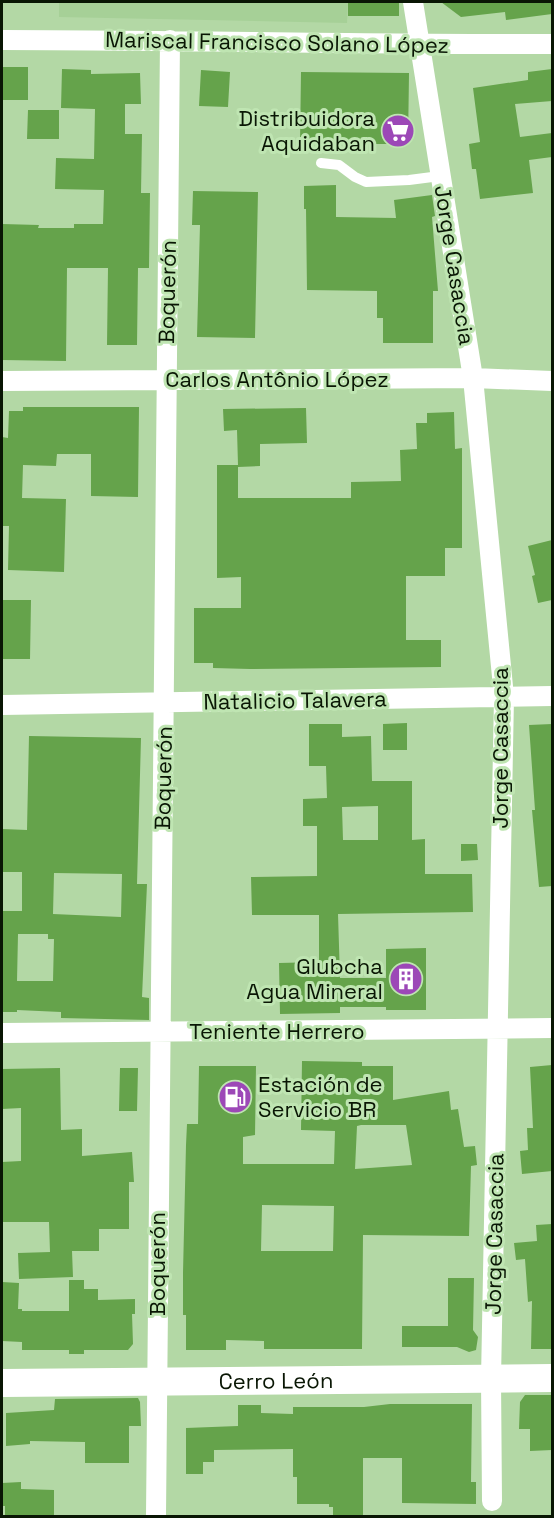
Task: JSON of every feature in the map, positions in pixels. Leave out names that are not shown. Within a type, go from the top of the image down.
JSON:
[{"type":"street","name":"Jorge Casaccia","points":[[413,2],[473,378],[504,696],[491,1379],[492,1501]]},
{"type":"street","name":"Mariscal Francisco Solano López","points":[[2,40],[170,40],[419,45],[552,44]]},
{"type":"street","name":"Boquerón","points":[[156,1516],[170,40]]},
{"type":"street","name":"Carlos Antônio López","points":[[2,381],[473,378],[552,381]]},
{"type":"street","name":"Natalicio Talavera","points":[[2,705],[552,696]]},
{"type":"street","name":"Teniente Herrero","points":[[2,1033],[552,1028]]},
{"type":"street","name":"Cerro León","points":[[2,1383],[552,1378]]},
{"type":"lane","points":[[321,163],[339,165],[366,182],[441,176]]},
{"type":"shaded area","points":[[59,2],[348,2],[347,23],[59,17]]},
{"type":"building","points":[[348,2],[399,2],[399,16],[348,16]]},
{"type":"building","points":[[441,2],[552,2],[552,14],[506,20],[505,12],[461,17]]},
{"type":"building","points":[[2,67],[28,67],[28,100],[2,100]]},
{"type":"building","points":[[62,69],[91,70],[91,74],[140,73],[141,104],[125,104],[125,134],[142,134],[141,193],[150,193],[149,268],[138,268],[137,345],[107,345],[108,268],[67,268],[66,361],[2,360],[2,224],[39,225],[38,228],[74,228],[74,224],[103,224],[104,190],[55,189],[56,158],[94,159],[95,109],[61,108]]},
{"type":"building","points":[[552,69],[552,101],[515,104],[520,137],[552,133],[552,157],[529,160],[533,193],[480,199],[476,169],[472,169],[469,144],[480,142],[473,88],[528,80],[528,72]]},
{"type":"building","points":[[201,70],[230,72],[228,107],[199,106]]},
{"type":"building","points":[[301,72],[409,73],[408,144],[300,144]]},
{"type":"building","points":[[28,110],[59,110],[59,139],[27,139]]},
{"type":"building","points":[[336,185],[336,217],[396,218],[394,200],[432,195],[438,291],[433,291],[433,343],[383,343],[383,318],[377,318],[377,291],[307,290],[304,186]]},
{"type":"building","points":[[193,191],[258,192],[255,338],[197,337],[200,225],[192,225]]},
{"type":"building","points":[[23,407],[139,407],[138,497],[91,496],[91,454],[57,454],[56,466],[23,465],[22,498],[66,499],[64,572],[8,570],[9,526],[2,526],[2,437],[8,438],[9,411],[23,411]]},
{"type":"building","points":[[306,408],[307,443],[260,444],[260,466],[238,467],[238,498],[351,498],[351,482],[401,481],[400,450],[417,449],[416,423],[427,423],[427,413],[454,412],[455,449],[462,448],[462,548],[445,548],[445,576],[406,576],[406,640],[441,640],[441,667],[250,669],[213,668],[213,663],[194,663],[194,608],[241,608],[241,577],[217,578],[217,465],[238,465],[237,430],[224,431],[223,409]]},
{"type":"building","points":[[552,540],[552,600],[538,603],[532,576],[535,575],[528,546]]},
{"type":"building","points":[[2,600],[31,600],[30,659],[2,659]]},
{"type":"building","points":[[407,723],[407,750],[383,750],[383,724]]},
{"type":"building","points":[[309,724],[342,724],[342,737],[371,736],[372,781],[412,781],[412,840],[425,839],[425,874],[472,874],[473,912],[338,914],[340,978],[386,978],[386,949],[426,948],[426,1010],[340,1007],[340,1013],[280,1014],[279,963],[319,962],[319,915],[252,915],[251,877],[317,876],[317,826],[303,826],[303,799],[327,798],[326,766],[309,766]],"holes":[[[378,806],[378,840],[343,840],[342,807]]]},
{"type":"building","points":[[552,724],[552,886],[539,887],[532,810],[535,810],[529,725]]},
{"type":"building","points":[[29,736],[141,738],[137,884],[147,884],[142,997],[149,998],[149,1020],[61,1018],[61,1012],[17,1010],[17,1012],[2,1012],[2,911],[22,911],[22,872],[2,872],[2,829],[27,830]],"holes":[[[54,873],[122,874],[121,917],[53,914]],[[18,934],[48,934],[48,939],[54,939],[53,981],[17,981]]]},
{"type":"building","points":[[461,844],[477,844],[478,860],[461,861]]},
{"type":"building","points":[[302,1061],[362,1062],[362,1066],[393,1066],[393,1100],[449,1091],[451,1110],[458,1109],[464,1147],[475,1146],[477,1165],[471,1166],[469,1236],[363,1235],[362,1349],[264,1349],[264,1341],[226,1340],[226,1350],[186,1350],[183,1273],[186,1145],[187,1124],[198,1124],[199,1066],[256,1066],[255,1135],[243,1137],[243,1164],[334,1164],[335,1131],[301,1130]],"holes":[[[406,1125],[412,1165],[355,1169],[357,1126]],[[262,1205],[334,1206],[333,1251],[261,1251]]]},
{"type":"building","points":[[552,1065],[552,1171],[522,1174],[520,1151],[528,1150],[527,1128],[533,1128],[530,1067]]},
{"type":"building","points":[[60,1068],[61,1130],[82,1129],[82,1156],[132,1152],[134,1182],[129,1182],[129,1229],[99,1229],[99,1251],[72,1251],[73,1277],[19,1279],[18,1253],[50,1252],[49,1222],[2,1222],[2,1162],[21,1161],[21,1108],[2,1109],[2,1069]]},
{"type":"building","points":[[120,1068],[138,1068],[137,1111],[119,1111]]},
{"type":"building","points":[[552,1224],[552,1349],[531,1349],[532,1301],[528,1302],[525,1259],[516,1260],[514,1243],[537,1241],[536,1225]]},
{"type":"building","points":[[448,1278],[474,1278],[473,1330],[478,1337],[476,1350],[469,1352],[457,1347],[402,1347],[402,1326],[448,1326]]},
{"type":"building","points":[[69,1280],[84,1280],[84,1289],[98,1289],[98,1300],[135,1299],[135,1314],[132,1314],[133,1344],[128,1350],[84,1350],[84,1354],[69,1354],[69,1350],[22,1350],[22,1342],[2,1341],[2,1282],[19,1283],[18,1309],[22,1311],[69,1311]]},
{"type":"building","points":[[525,1395],[552,1395],[552,1450],[530,1451],[530,1429],[519,1429],[520,1402]]},
{"type":"building","points":[[138,1398],[141,1426],[129,1426],[129,1463],[85,1463],[85,1442],[30,1441],[30,1444],[6,1446],[6,1413],[54,1410],[55,1399]]},
{"type":"building","points":[[390,1404],[472,1404],[471,1482],[476,1482],[476,1504],[402,1503],[402,1458],[363,1458],[363,1516],[333,1516],[333,1507],[329,1507],[329,1504],[297,1504],[297,1477],[293,1477],[293,1449],[214,1450],[214,1462],[203,1462],[203,1474],[186,1474],[186,1428],[238,1426],[238,1405],[261,1405],[261,1413],[293,1414],[293,1407],[364,1407]]},
{"type":"building","points":[[21,1482],[21,1489],[54,1490],[54,1516],[5,1516],[5,1506],[2,1506],[2,1483]]},
{"type":"place","name":"Distribuidora Aquidaban","points":[[398,131]]},
{"type":"place","name":"Glubcha Agua Mineral","points":[[406,979]]},
{"type":"place","name":"Estación de Servicio BR","points":[[235,1097]]}]
